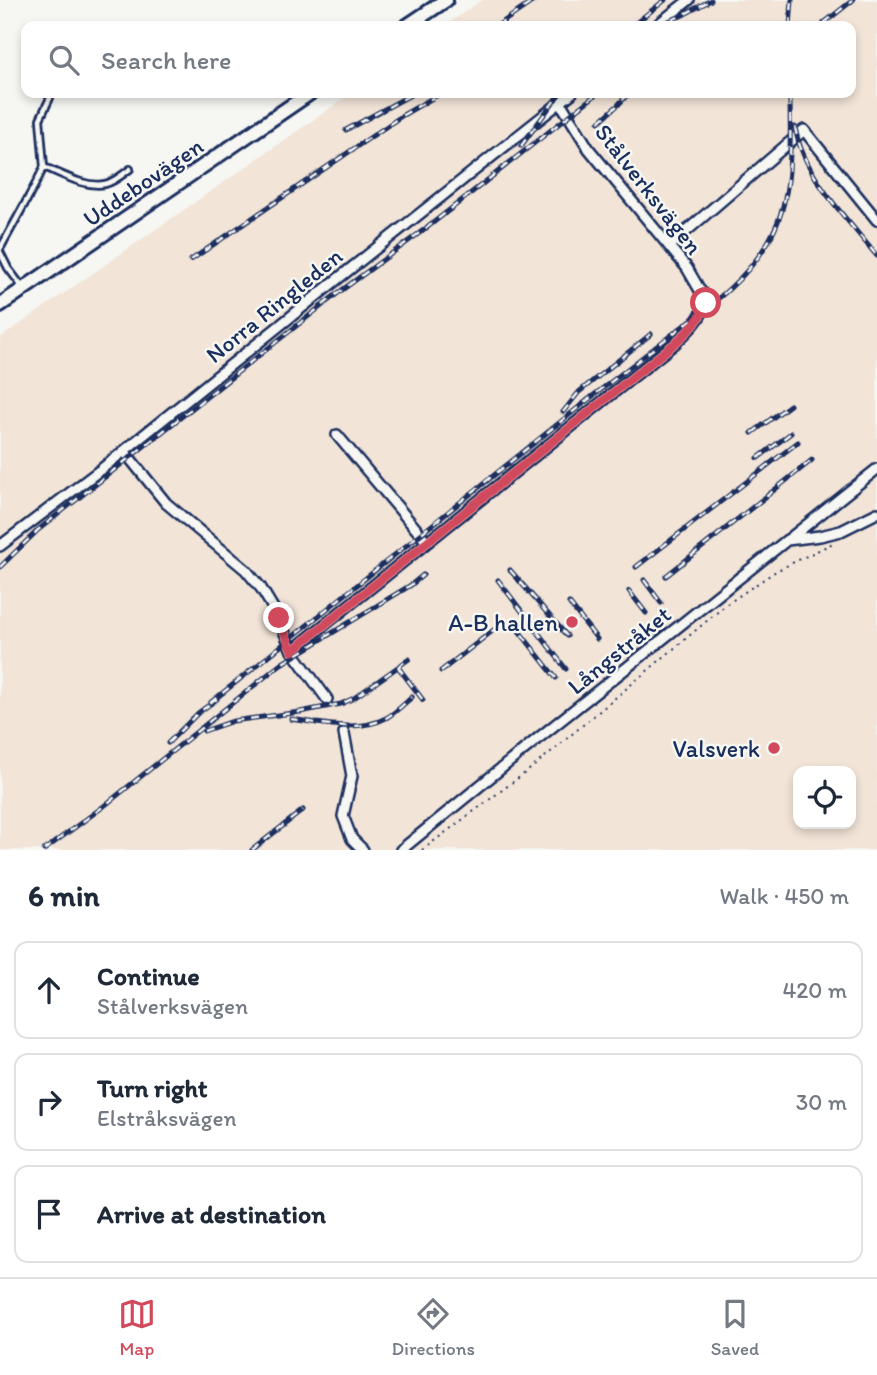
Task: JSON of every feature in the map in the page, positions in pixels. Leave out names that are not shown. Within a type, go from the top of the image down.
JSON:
[{"type":"street","points":[[414,21],[446,0]]},
{"type":"street","points":[[662,21],[688,0]]},
{"type":"street","name":"Uddebovägen","points":[[0,305],[303,98]]},
{"type":"street","name":"Norra Ringleden","points":[[0,546],[124,451],[565,98]]},
{"type":"street","name":"Stålverksvägen","points":[[292,651],[693,327],[702,315],[706,303],[687,268],[589,149],[560,102]]},
{"type":"street","points":[[669,246],[804,130],[877,220]]},
{"type":"street","points":[[337,435],[427,542]]},
{"type":"street","points":[[124,451],[166,503],[246,570],[279,618],[292,651],[327,699]]},
{"type":"street","name":"Långstråket","points":[[401,850],[877,469]]},
{"type":"street","points":[[787,540],[841,531],[877,513]]},
{"type":"street","points":[[344,733],[352,776],[343,816],[352,839],[363,850]]},
{"type":"lane","points":[[23,289],[0,251],[44,167],[40,119],[50,98]]},
{"type":"lane","points":[[44,167],[91,184],[106,184],[130,169]]},
{"type":"path","points":[[422,850],[533,767],[727,604],[776,571],[841,539]]},
{"type":"shaded area","points":[[482,0],[877,0],[877,850],[0,850],[0,338],[345,98],[856,98],[856,21],[452,21]]},
{"type":"railway","points":[[504,21],[535,0]]},
{"type":"railway","points":[[638,21],[665,0]]},
{"type":"railway","points":[[668,21],[711,0]]},
{"type":"railway","points":[[790,21],[792,0]]},
{"type":"railway","points":[[827,21],[853,0]]},
{"type":"railway","points":[[346,130],[405,98]]},
{"type":"railway","points":[[191,260],[403,115],[432,98]]},
{"type":"railway","points":[[521,146],[556,98]]},
{"type":"railway","points":[[0,567],[38,530],[338,293],[429,226],[592,98]]},
{"type":"railway","points":[[599,122],[624,98]]},
{"type":"railway","points":[[210,703],[732,287],[768,242],[783,207],[789,170],[790,98]]},
{"type":"railway","points":[[795,127],[807,162],[817,179],[840,212],[877,256]]},
{"type":"railway","points":[[563,412],[579,392],[651,334]]},
{"type":"railway","points":[[752,433],[790,405]]},
{"type":"railway","points":[[758,458],[791,433]]},
{"type":"railway","points":[[636,567],[798,442]]},
{"type":"railway","points":[[666,576],[812,460]]},
{"type":"railway","points":[[510,570],[567,636]]},
{"type":"railway","points":[[44,850],[104,806],[281,664],[411,585],[423,575]]},
{"type":"railway","points":[[498,580],[566,669]]},
{"type":"railway","points":[[644,580],[661,603]]},
{"type":"railway","points":[[629,591],[646,613]]},
{"type":"railway","points":[[569,603],[597,639]]},
{"type":"railway","points":[[512,622],[556,678]]},
{"type":"railway","points":[[441,671],[495,629]]},
{"type":"railway","points":[[204,731],[233,721],[341,704],[354,698],[409,659]]},
{"type":"railway","points":[[398,667],[423,700]]},
{"type":"railway","points":[[291,719],[339,726],[375,723],[396,711],[412,697]]},
{"type":"railway","points":[[168,743],[198,713],[217,699]]},
{"type":"railway","points":[[252,850],[303,810]]},
{"type":"place","name":"A-B hallen","points":[[572,622]]},
{"type":"place","name":"Valsverk","points":[[774,748]]},
{"type":"route","points":[[279,618],[292,651],[674,344],[693,327],[702,315],[706,303]]}]
